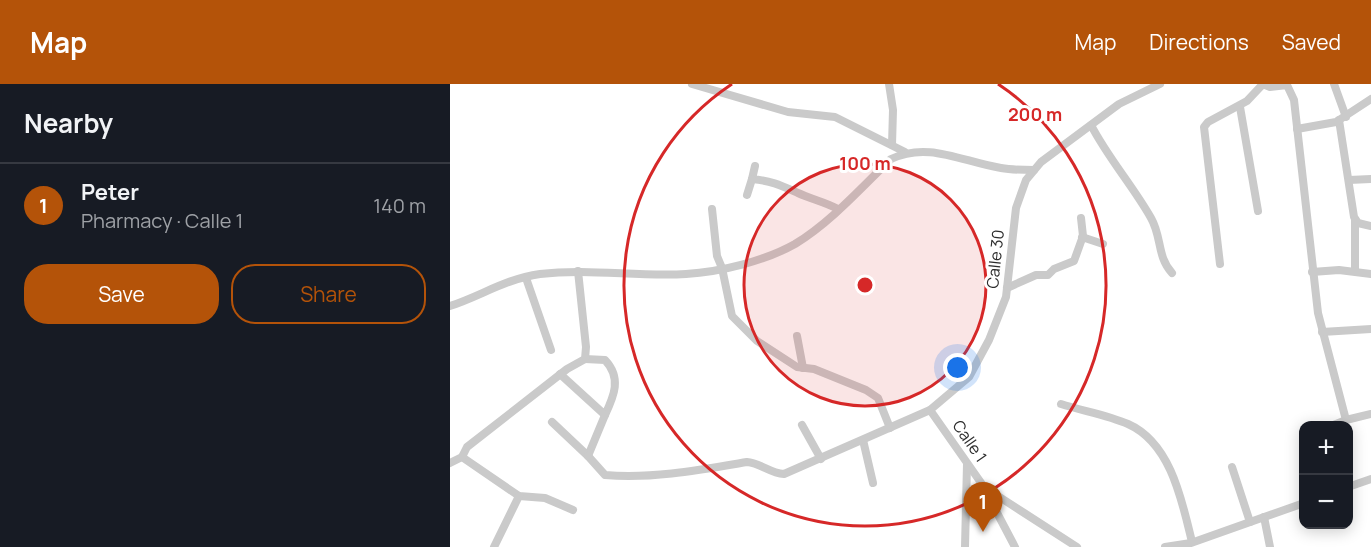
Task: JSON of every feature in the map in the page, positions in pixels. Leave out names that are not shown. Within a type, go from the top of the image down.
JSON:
[{"type":"street","points":[[692,84],[788,112],[835,117],[905,152],[939,153],[1002,168],[1034,170]]},
{"type":"street","points":[[889,84],[893,110],[892,145]]},
{"type":"street","name":"Calle 30","points":[[588,456],[605,475],[634,476],[694,471],[747,462],[756,462],[768,470],[784,474],[930,410],[969,377],[990,340],[1007,288],[1016,208],[1026,180],[1041,162],[1119,104],[1146,87],[1160,84]]},
{"type":"street","points":[[1220,264],[1204,127],[1208,122],[1240,106],[1263,84],[1269,87],[1289,85],[1294,100],[1312,272],[1322,332],[1346,420],[1371,414]]},
{"type":"street","points":[[1334,84],[1342,119],[1355,220],[1355,271]]},
{"type":"street","points":[[1297,129],[1342,119],[1371,99]]},
{"type":"street","points":[[1240,106],[1258,211]]},
{"type":"street","points":[[1091,125],[1106,154],[1151,218],[1160,255],[1172,273]]},
{"type":"street","points":[[450,306],[494,286],[526,278],[578,271],[687,274],[755,259],[795,244],[838,209],[891,159],[905,152]]},
{"type":"street","points":[[747,195],[755,166]]},
{"type":"street","points":[[752,178],[778,182],[799,194],[838,209]]},
{"type":"street","points":[[1349,180],[1371,179]]},
{"type":"street","points":[[712,209],[717,256],[722,268],[732,316],[757,341],[797,367],[827,374],[866,390],[878,398],[890,428]]},
{"type":"street","points":[[1007,288],[1036,275],[1048,275],[1054,269],[1074,261],[1082,237],[1081,218]]},
{"type":"street","points":[[1355,220],[1360,224],[1371,226]]},
{"type":"street","points":[[1082,237],[1103,244]]},
{"type":"street","points":[[578,271],[586,347],[585,359]]},
{"type":"street","points":[[1312,272],[1355,271],[1371,274]]},
{"type":"street","points":[[526,278],[551,350]]},
{"type":"street","points":[[1322,332],[1371,328]]},
{"type":"street","points":[[797,336],[803,368]]},
{"type":"street","points":[[450,463],[462,457],[467,447],[560,374],[585,359],[605,360],[616,378],[615,389],[588,456],[552,422]]},
{"type":"street","points":[[560,374],[605,415]]},
{"type":"street","points":[[1061,404],[1126,423],[1153,442],[1179,491],[1192,544]]},
{"type":"street","name":"Calle 1","points":[[930,410],[984,487],[1077,547]]},
{"type":"street","points":[[802,425],[821,459]]},
{"type":"street","points":[[863,440],[873,483]]},
{"type":"street","points":[[462,457],[519,495],[545,498],[573,510]]},
{"type":"street","points":[[965,547],[967,463]]},
{"type":"street","points":[[1232,467],[1250,522]]},
{"type":"street","points":[[1353,485],[1371,478]]},
{"type":"street","points":[[984,487],[1015,547]]},
{"type":"street","points":[[494,547],[519,495]]},
{"type":"street","points":[[1165,547],[1192,544],[1299,505]]},
{"type":"street","points":[[1264,517],[1270,547]]},
{"type":"place","name":"Peter","points":[[983,532]]}]
